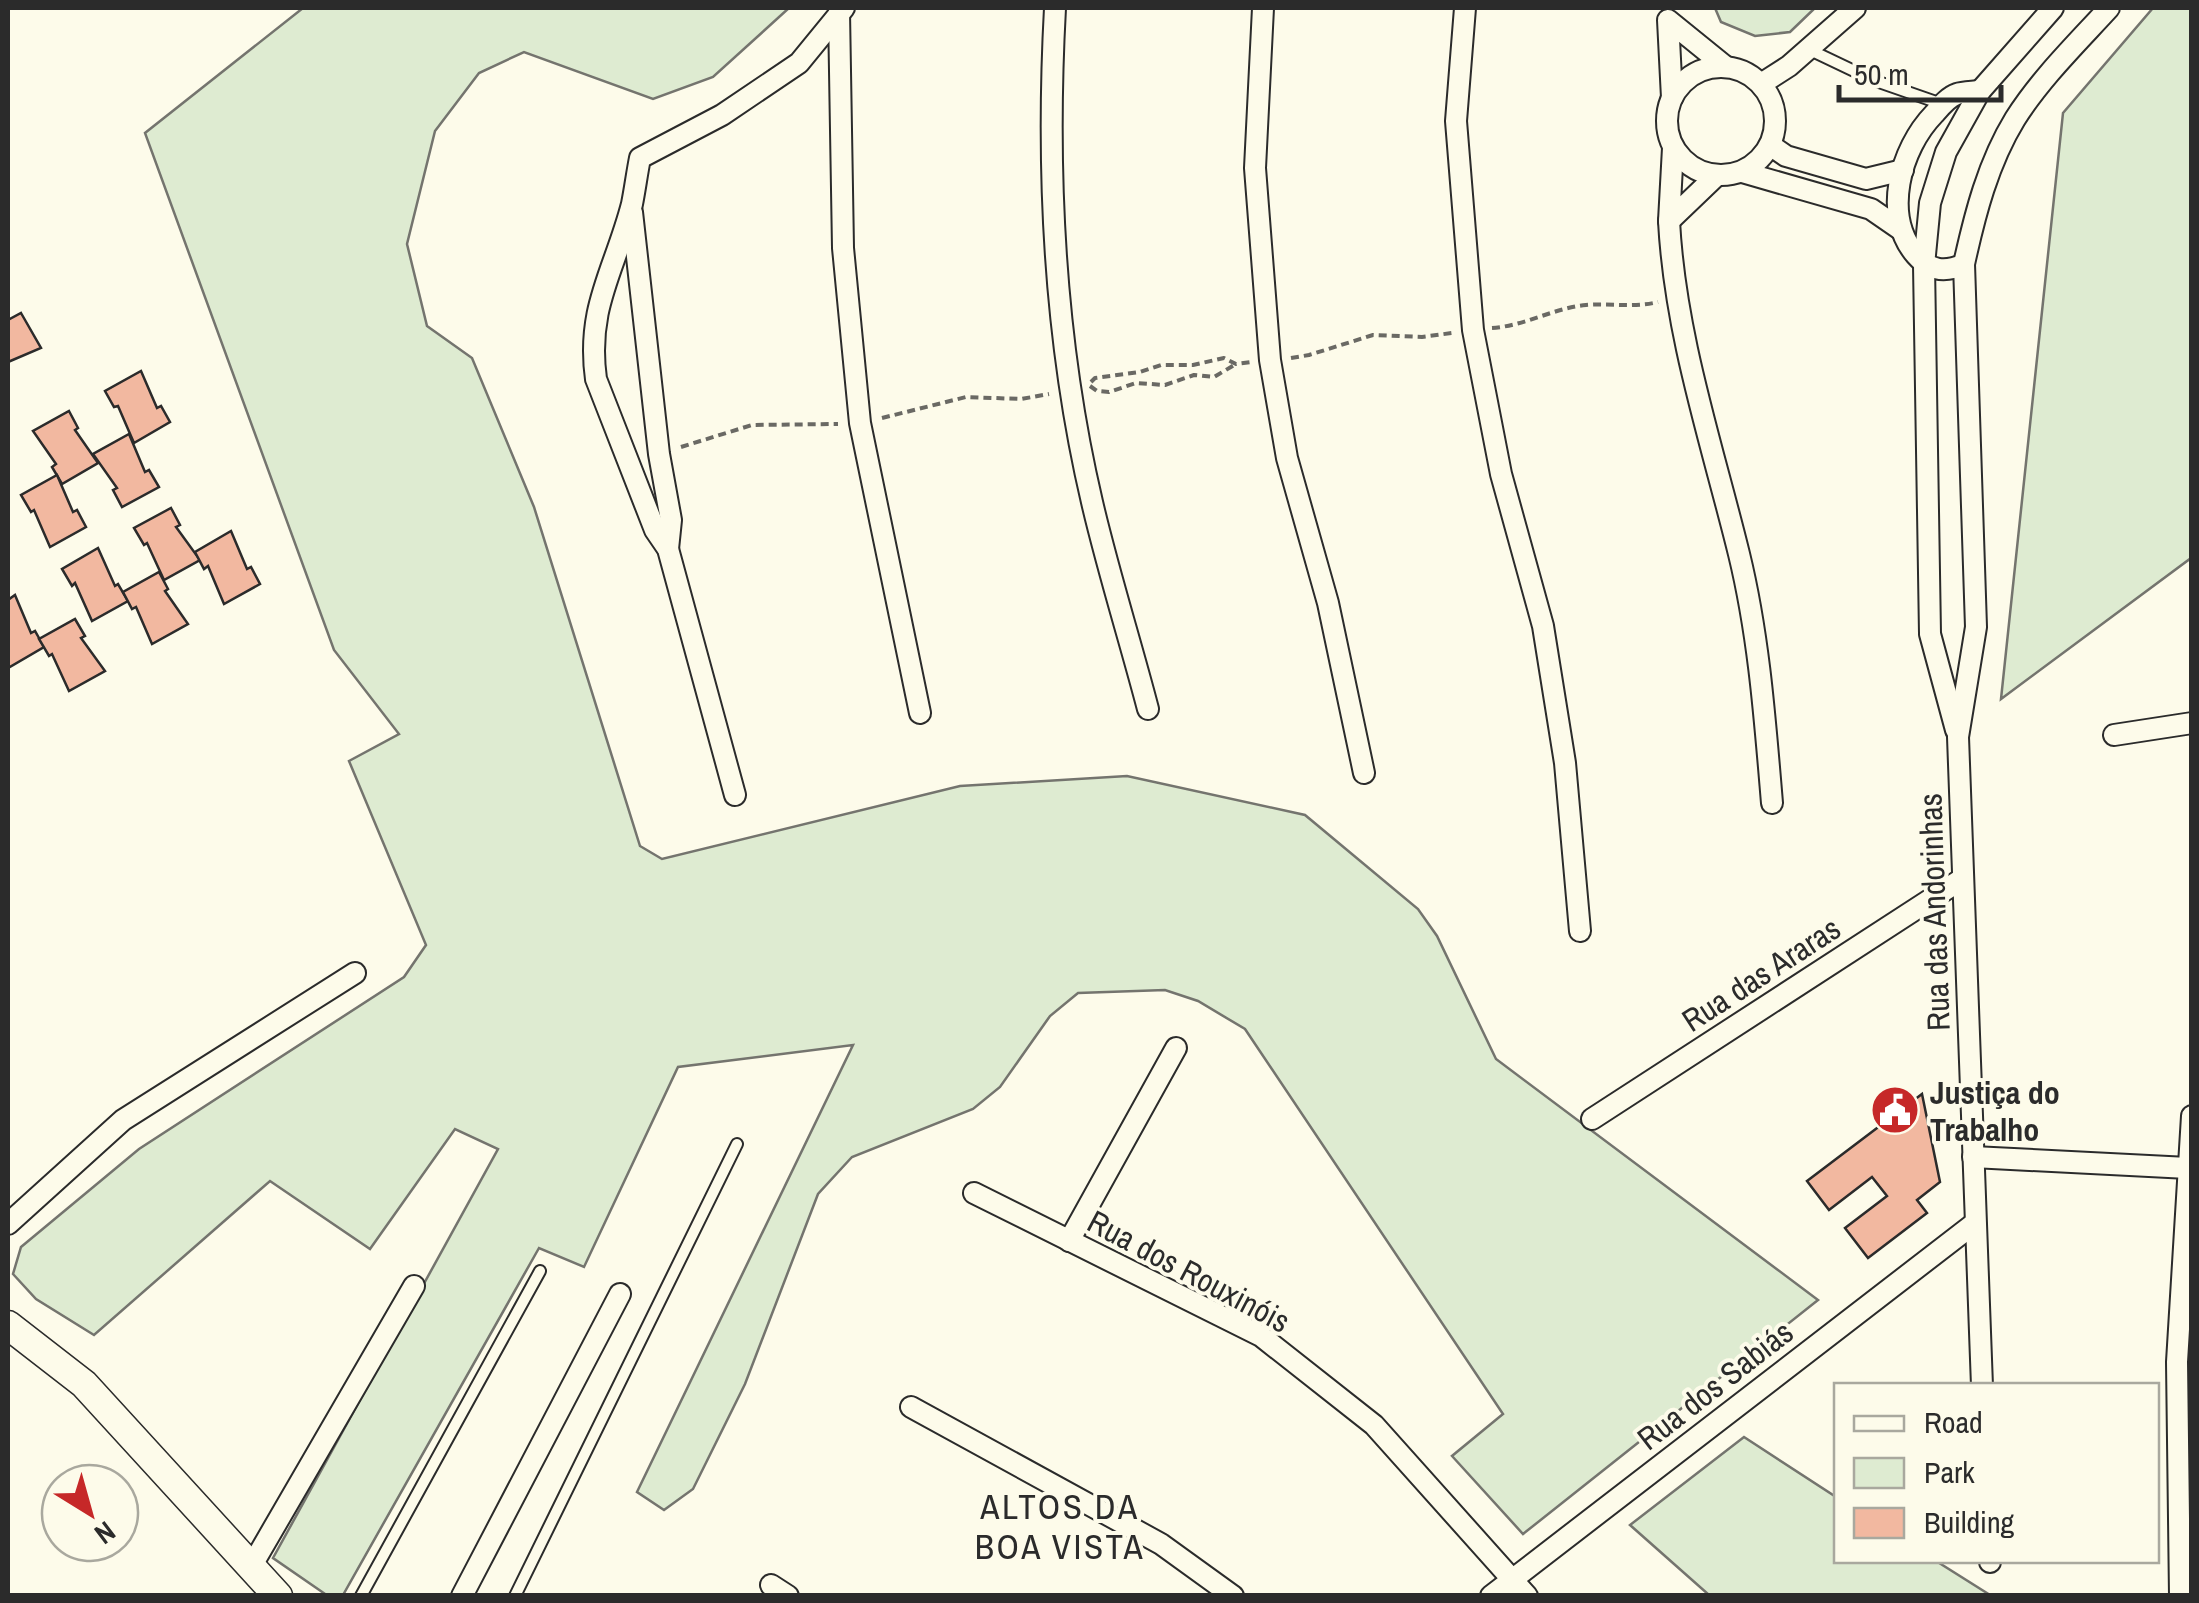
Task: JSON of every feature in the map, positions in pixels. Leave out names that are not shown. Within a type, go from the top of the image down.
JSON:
[{"type":"main road","points":[[8,1325],[84,1384],[278,1596]]},
{"type":"main road","points":[[8,1352],[47,1355]]},
{"type":"street","points":[[1055,8],[1050,90],[1053,234],[1071,391],[1092,501],[1148,708]]},
{"type":"street","points":[[1263,8],[1254,168],[1270,360],[1287,458],[1328,603],[1364,774]]},
{"type":"street","points":[[1465,8],[1456,121],[1473,330],[1501,474],[1543,626],[1566,763],[1580,931]]},
{"type":"street","points":[[1761,84],[1779,74],[1855,8]]},
{"type":"street","points":[[1958,737],[1930,634],[1924,265],[1930,203],[1946,152],[1980,91],[2054,8]]},
{"type":"street","points":[[1958,737],[1976,627],[1964,264],[1976,207],[2014,120],[2057,64],[2109,8]]},
{"type":"street","points":[[668,549],[654,530],[602,400],[593,357],[599,299],[632,205],[640,158],[722,115],[799,63],[841,10]]},
{"type":"street","points":[[841,10],[842,248],[860,423],[920,714]]},
{"type":"street","points":[[1667,14],[1726,67]]},
{"type":"street","points":[[1667,14],[1672,98],[1667,123],[1674,148],[1668,221],[1678,298],[1701,418],[1740,557],[1762,684],[1772,803]]},
{"type":"street","points":[[1672,98],[1689,78],[1713,67],[1726,67],[1751,75],[1774,106],[1775,132],[1770,145],[1754,165],[1742,172],[1716,176],[1692,167],[1674,148]]},
{"type":"street","points":[[1900,229],[1899,189],[1917,136],[1954,94],[1980,91]]},
{"type":"street","points":[[1770,145],[1786,156],[1866,179],[1903,170]]},
{"type":"street","points":[[1742,172],[1886,216],[1900,229],[1924,265],[1943,270],[1964,264]]},
{"type":"street","points":[[1668,221],[1716,176]]},
{"type":"street","points":[[632,205],[659,454],[670,520],[668,549],[735,795]]},
{"type":"street","points":[[2114,735],[2192,723]]},
{"type":"street","name":"Rua das Andorinhas","points":[[1958,737],[1982,1383]]},
{"type":"street","name":"Rua das Araras","points":[[1592,1119],[1962,879]]},
{"type":"street","points":[[8,1224],[122,1120],[355,973]]},
{"type":"street","points":[[1069,1240],[1176,1048]]},
{"type":"street","points":[[2180,1596],[2177,1362],[2192,1116]]},
{"type":"street","points":[[1972,1157],[2188,1168]]},
{"type":"street","name":"Rua dos Rouxinóis","points":[[974,1193],[1261,1336],[1374,1424],[1526,1596]]},
{"type":"street","name":"Rua dos Sabiás","points":[[1490,1596],[1975,1223]]},
{"type":"street","points":[[250,1567],[414,1286]]},
{"type":"street","points":[[462,1596],[620,1294]]},
{"type":"street","points":[[911,1407],[1161,1544],[1233,1596]]},
{"type":"lane","points":[[1808,49],[1874,80],[1943,104]]},
{"type":"lane","points":[[516,1596],[737,1144]]},
{"type":"lane","points":[[361,1596],[540,1271]]},
{"type":"path","points":[[1224,358],[1236,364],[1214,377],[1194,375],[1165,386],[1136,383],[1110,392],[1088,385],[1096,378],[1161,365],[1193,365],[1224,358]]},
{"type":"path","points":[[1193,365],[1194,375]]},
{"type":"path","points":[[1134,373],[1136,383]]},
{"type":"green space","points":[[303,8],[789,8],[713,77],[653,99],[524,52],[479,73],[435,131],[407,244],[427,326],[472,358],[534,507],[640,846],[662,859],[960,786],[1127,776],[1305,815],[1418,909],[1437,936],[1496,1059],[1818,1300],[1523,1534],[1452,1456],[1503,1414],[1245,1029],[1198,1001],[1165,990],[1078,993],[1050,1016],[1000,1087],[973,1109],[852,1157],[818,1194],[745,1384],[693,1489],[664,1510],[637,1492],[853,1045],[678,1067],[584,1267],[539,1248],[343,1595],[328,1596],[273,1558],[498,1149],[455,1129],[370,1249],[270,1181],[94,1335],[36,1299],[13,1274],[21,1247],[139,1149],[404,977],[426,945],[349,761],[399,734],[334,650],[145,133]]},
{"type":"green space","points":[[1715,8],[1815,8],[1790,32],[1755,36],[1721,22]]},
{"type":"green space","points":[[2153,8],[2191,8],[2191,558],[2001,699],[2063,113]]},
{"type":"green space","points":[[1744,1437],[1834,1496],[1834,1563],[1939,1563],[1990,1595],[1709,1595],[1630,1525]]},
{"type":"building","points":[[21,313],[41,348],[8,362],[8,320]]},
{"type":"building","points":[[141,371],[157,408],[161,406],[170,422],[134,443],[118,406],[114,407],[105,391]]},
{"type":"building","points":[[69,411],[78,428],[75,430],[98,463],[62,484],[52,467],[56,464],[33,431]]},
{"type":"building","points":[[129,434],[145,472],[149,470],[159,487],[122,507],[113,490],[117,488],[93,454]]},
{"type":"building","points":[[57,475],[73,512],[77,510],[86,527],[50,547],[34,510],[31,512],[21,495]]},
{"type":"building","points":[[171,508],[180,525],[176,527],[200,560],[164,580],[147,543],[144,545],[134,528]]},
{"type":"building","points":[[231,531],[247,569],[251,567],[260,584],[224,604],[208,566],[204,569],[195,552]]},
{"type":"building","points":[[98,548],[115,586],[118,584],[128,601],[92,621],[75,583],[72,586],[62,569]]},
{"type":"building","points":[[159,572],[168,589],[165,591],[188,624],[152,644],[136,607],[132,609],[123,592]]},
{"type":"building","points":[[15,595],[31,633],[35,631],[44,647],[8,668],[8,600]]},
{"type":"building","points":[[75,619],[85,636],[81,638],[105,671],[69,691],[52,654],[49,656],[39,639]]},
{"type":"building","points":[[1922,1094],[1940,1182],[1917,1200],[1927,1213],[1868,1258],[1845,1228],[1887,1196],[1872,1177],[1829,1210],[1807,1181]]},
{"type":"place","name":"Justiça do Trabalho","points":[[1895,1110]]},
{"type":"district","name":"ALTOS DA BOA VISTA","points":[[1060,1526]]}]
